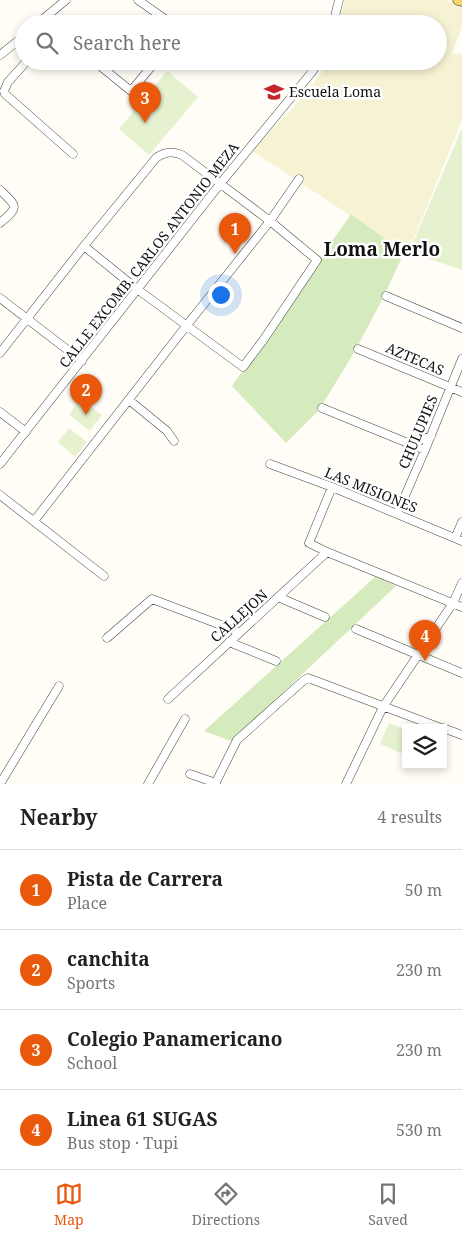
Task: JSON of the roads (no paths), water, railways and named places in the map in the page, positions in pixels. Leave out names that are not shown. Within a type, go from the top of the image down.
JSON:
[{"type":"main road","points":[[458,0],[462,1]]},
{"type":"street","points":[[50,15],[66,0]]},
{"type":"street","points":[[138,0],[159,15]]},
{"type":"street","points":[[335,15],[339,0]]},
{"type":"street","points":[[0,55],[15,45]]},
{"type":"street","points":[[19,70],[8,82],[4,90],[5,94],[73,154]]},
{"type":"street","points":[[105,70],[131,91],[148,70]]},
{"type":"street","name":"CALLE EXCOMB. CARLOS ANTONIO MEZA","points":[[0,464],[220,184],[313,70]]},
{"type":"street","points":[[0,353],[27,317],[84,246],[156,158],[171,152],[180,153],[270,221],[317,260],[243,367],[137,289],[84,246]]},
{"type":"street","points":[[34,521],[270,221],[299,179]]},
{"type":"street","points":[[0,190],[14,204],[15,208],[0,223]]},
{"type":"street","points":[[386,296],[462,328]]},
{"type":"street","points":[[0,298],[82,361]]},
{"type":"street","name":"AZTECAS","points":[[358,349],[462,392]]},
{"type":"street","name":"CHULUPIES","points":[[397,514],[462,359]]},
{"type":"street","points":[[129,400],[167,431],[174,441]]},
{"type":"street","points":[[322,408],[425,450]]},
{"type":"street","points":[[0,412],[26,432]]},
{"type":"street","points":[[410,444],[431,436]]},
{"type":"street","name":"LAS MISIONES","points":[[270,464],[332,487],[459,540]]},
{"type":"street","points":[[332,487],[309,543],[462,607]]},
{"type":"street","points":[[0,495],[104,576]]},
{"type":"street","points":[[459,540],[462,522]]},
{"type":"street","name":"CALLEJON","points":[[168,699],[327,552]]},
{"type":"street","points":[[346,784],[383,707],[453,604],[462,583]]},
{"type":"street","points":[[278,597],[325,617]]},
{"type":"street","points":[[107,638],[152,599],[238,633]]},
{"type":"street","points":[[356,629],[462,673]]},
{"type":"street","points":[[229,642],[276,660]]},
{"type":"street","points":[[190,774],[215,784],[236,740],[308,678],[431,724]]},
{"type":"street","points":[[0,784],[59,686]]},
{"type":"street","points":[[148,784],[185,719]]},
{"type":"street","points":[[447,730],[462,735]]},
{"type":"place","name":"Escuela Loma","points":[[274,92]]},
{"type":"place","name":"Colegio Panamericano","points":[[145,123]]},
{"type":"place","name":"Pista de Carrera","points":[[235,254]]},
{"type":"place","name":"canchita","points":[[86,415]]},
{"type":"place","name":"Linea 61 SUGAS","points":[[425,661]]},
{"type":"district","name":"Loma Merlo","points":[[382,249]]}]
